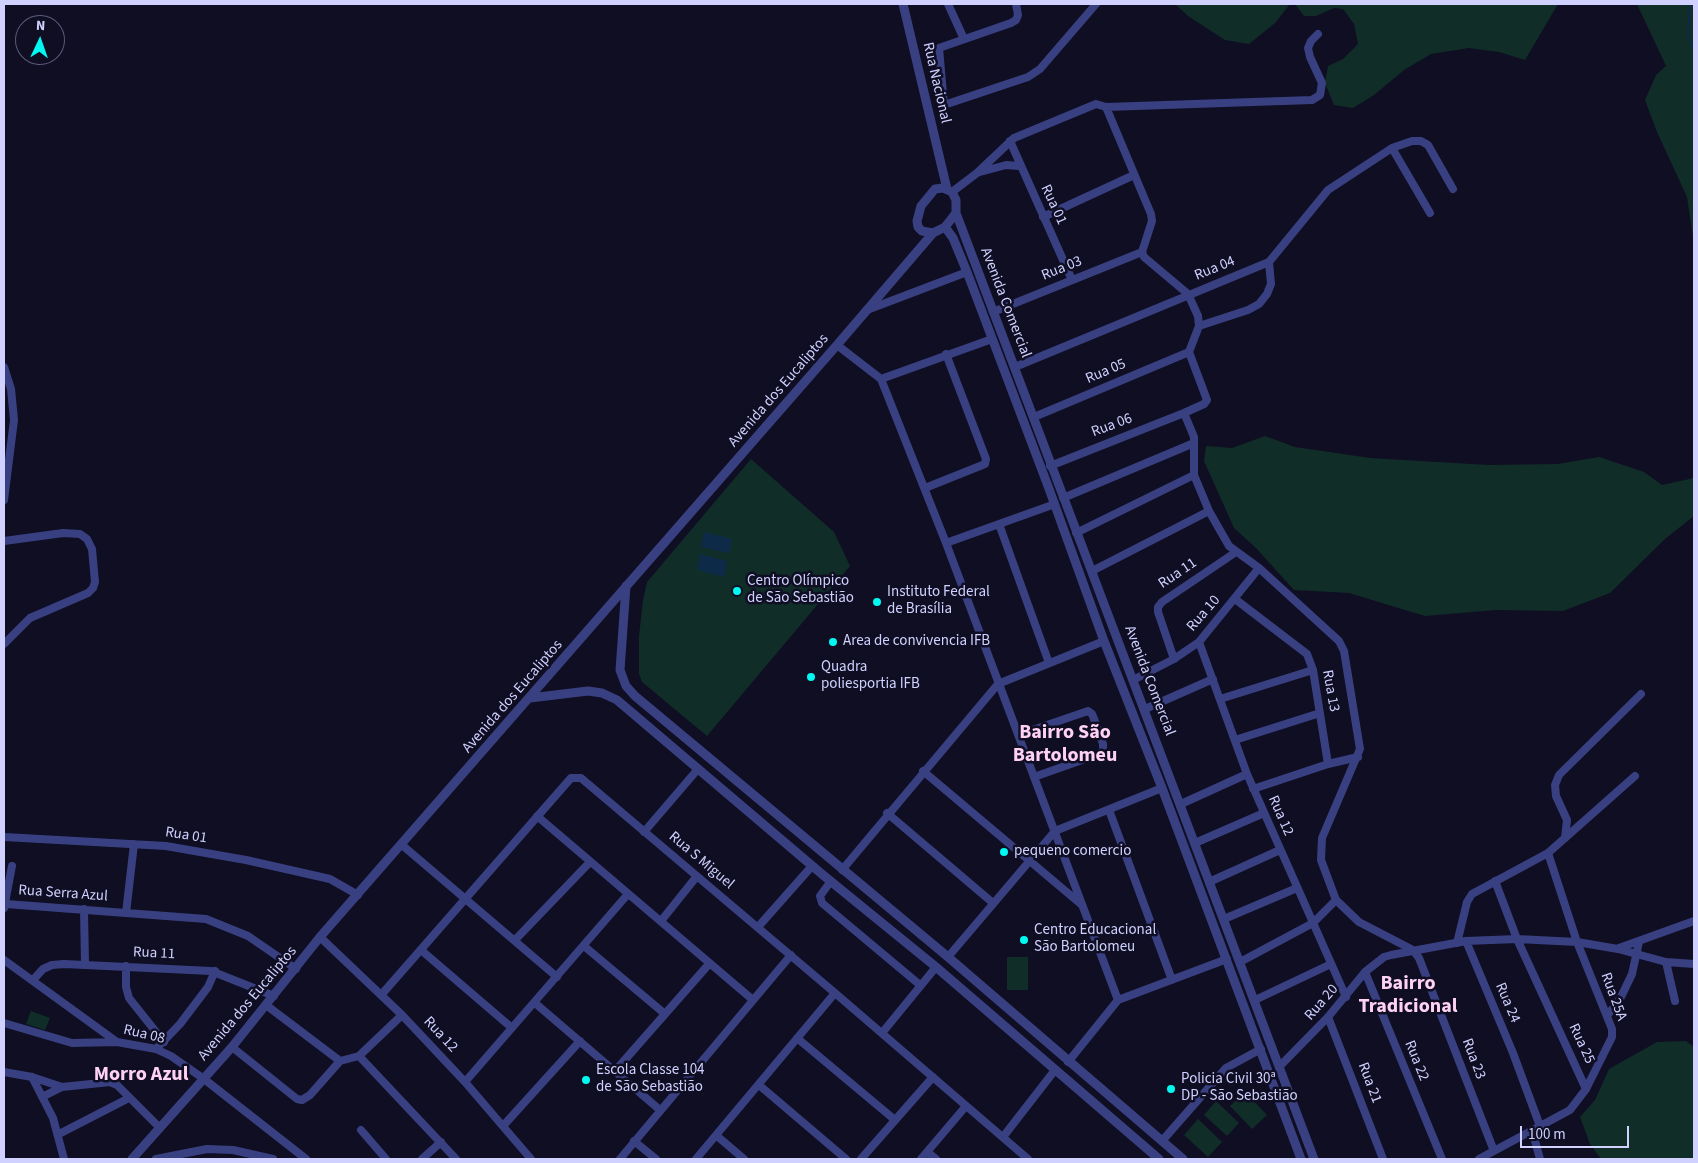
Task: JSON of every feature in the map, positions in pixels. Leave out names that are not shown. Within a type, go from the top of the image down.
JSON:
[{"type":"street","name":"Rua Nacional","points":[[903,4],[950,191]]},
{"type":"street","points":[[948,4],[964,39]]},
{"type":"street","points":[[1016,4],[1016,20],[939,48],[944,104],[1028,77],[1040,69],[1096,4]]},
{"type":"street","points":[[935,189],[950,191],[977,174],[1010,141],[1096,104],[1106,107],[1312,100],[1320,94],[1322,83],[1308,48],[1311,41],[1318,34]]},
{"type":"street","points":[[1106,107],[1152,221],[1142,252],[1188,294],[1198,316],[1198,326],[1188,352]]},
{"type":"street","name":"Rua 01","points":[[1010,141],[1019,166],[1072,280]]},
{"type":"street","name":"Rua 04","points":[[1015,367],[1269,262],[1321,197],[1392,148],[1412,141],[1421,141],[1428,145],[1454,189]]},
{"type":"street","points":[[1392,148],[1430,214]]},
{"type":"street","points":[[977,174],[1006,165],[1019,166]]},
{"type":"street","points":[[915,253],[918,213],[921,206],[935,189],[943,168]]},
{"type":"street","points":[[1043,217],[1134,175]]},
{"type":"street","points":[[918,227],[922,231],[933,233],[945,227],[956,213],[956,200],[950,191]]},
{"type":"street","name":"Avenida Comercial","points":[[956,213],[1034,417],[1050,466],[1055,504],[1104,641],[1156,771],[1301,1159]]},
{"type":"street","name":"Avenida Comercial","points":[[945,227],[953,238],[992,339],[1053,484],[1063,498],[1092,571],[1314,1159]]},
{"type":"street","name":"Avenida dos Eucaliptos","points":[[132,1159],[232,1047],[320,937],[837,346],[933,233]]},
{"type":"street","name":"Rua 03","points":[[993,312],[1142,252]]},
{"type":"street","points":[[1198,326],[1248,310],[1259,304],[1267,294],[1271,284],[1269,262]]},
{"type":"street","points":[[865,311],[967,272]]},
{"type":"street","points":[[881,379],[992,339]]},
{"type":"street","points":[[837,346],[881,379],[946,543],[1118,1000]]},
{"type":"street","name":"Rua 06","points":[[1050,466],[1204,404],[1207,400],[1188,352]]},
{"type":"street","name":"Rua 05","points":[[1034,417],[1188,352]]},
{"type":"street","points":[[925,488],[985,464],[986,459],[946,354]]},
{"type":"street","points":[[4,367],[11,389],[14,420],[4,500]]},
{"type":"street","points":[[1184,413],[1194,444],[1194,475],[1209,511],[1228,546],[1259,568],[1338,641],[1344,651],[1359,740],[1358,757],[1322,838],[1320,849],[1321,860],[1336,900],[1359,922],[1413,950],[1466,941],[1517,939],[1578,942],[1618,949],[1666,962],[1694,964]]},
{"type":"street","points":[[1063,498],[1194,444]]},
{"type":"street","points":[[1076,533],[1194,475]]},
{"type":"street","points":[[946,543],[1055,504]]},
{"type":"street","points":[[1092,571],[1209,511]]},
{"type":"street","points":[[1062,524],[1071,519]]},
{"type":"street","points":[[999,524],[1049,663]]},
{"type":"street","points":[[4,541],[63,533],[80,534],[87,539],[92,549],[95,582],[93,588],[88,593],[30,618],[4,644]]},
{"type":"street","name":"Rua 11","points":[[1174,659],[1158,612],[1158,606],[1236,552]]},
{"type":"street","name":"Rua 10","points":[[1133,680],[1174,659],[1199,642],[1259,568]]},
{"type":"street","points":[[626,586],[620,670],[626,686],[635,696],[948,957],[1068,1062],[1138,1120],[1178,1158]]},
{"type":"street","name":"Rua 13","points":[[1235,599],[1307,654],[1313,670],[1328,764]]},
{"type":"street","points":[[842,870],[887,813],[998,684],[1104,641]]},
{"type":"street","name":"Rua 12","points":[[1199,642],[1253,789],[1346,997]]},
{"type":"street","points":[[1220,698],[1313,670]]},
{"type":"street","points":[[1145,709],[1213,678]]},
{"type":"street","points":[[530,698],[588,691],[602,692],[616,700],[812,866],[936,967],[1159,1159]]},
{"type":"street","points":[[1565,838],[1567,820],[1556,796],[1555,785],[1559,775],[1641,694]]},
{"type":"street","points":[[1018,735],[1088,711],[1092,714],[1098,729],[1103,744],[1103,750],[1099,754],[1034,776]]},
{"type":"street","points":[[1235,740],[1320,713]]},
{"type":"street","points":[[647,726],[656,715]]},
{"type":"street","points":[[1253,789],[1328,764],[1358,757]]},
{"type":"street","points":[[1156,771],[1167,767]]},
{"type":"street","points":[[644,832],[698,769]]},
{"type":"street","points":[[924,771],[1083,906]]},
{"type":"street","points":[[1181,804],[1247,774]]},
{"type":"street","points":[[1457,942],[1467,902],[1476,890],[1548,853],[1635,776]]},
{"type":"street","name":"Rua S Miguel","points":[[382,994],[571,778],[581,778],[836,993],[1028,1159]]},
{"type":"street","points":[[948,957],[1055,831],[1162,788]]},
{"type":"street","points":[[1109,810],[1172,980]]},
{"type":"street","points":[[887,813],[993,902]]},
{"type":"street","points":[[1194,843],[1264,813]]},
{"type":"street","points":[[537,816],[753,1000]]},
{"type":"street","points":[[1177,828],[1188,824]]},
{"type":"street","name":"Rua 01","points":[[4,837],[166,846],[246,860],[330,879],[358,895]]},
{"type":"street","name":"Rua Serra Azul","points":[[126,913],[134,844]]},
{"type":"street","points":[[402,845],[557,977]]},
{"type":"street","points":[[1209,882],[1280,850]]},
{"type":"street","name":"Rua 25A","points":[[1548,853],[1578,942],[1612,1029],[1612,1037],[1586,1089]]},
{"type":"street","points":[[515,940],[590,862]]},
{"type":"street","points":[[823,875],[833,862]]},
{"type":"street","name":"Rua Serra Azul","points":[[12,866],[5,906],[84,909],[206,920],[248,936],[296,969]]},
{"type":"street","points":[[758,927],[812,866]]},
{"type":"street","points":[[661,921],[697,876]]},
{"type":"street","points":[[831,881],[820,896],[822,903],[920,985]]},
{"type":"street","name":"Rua 25","points":[[1479,1159],[1570,1110],[1586,1089],[1517,939],[1495,881]]},
{"type":"street","points":[[1224,920],[1297,888]]},
{"type":"street","points":[[466,1082],[628,894]]},
{"type":"street","points":[[1240,962],[1312,923],[1336,900]]},
{"type":"street","points":[[84,909],[85,964]]},
{"type":"street","points":[[1618,949],[1694,920]]},
{"type":"street","name":"Rua 12","points":[[320,937],[382,994],[466,1082],[531,1159]]},
{"type":"street","name":"Rua 24","points":[[1466,941],[1513,1053],[1540,1126]]},
{"type":"street","points":[[1607,1016],[1626,986],[1639,942]]},
{"type":"street","points":[[584,946],[665,1014]]},
{"type":"street","points":[[421,950],[512,1028]]},
{"type":"street","name":"Rua 20","points":[[1280,1066],[1328,1017],[1365,972],[1384,957],[1413,950]]},
{"type":"street","name":"Rua 23","points":[[1413,950],[1419,958],[1494,1151]]},
{"type":"street","points":[[620,1159],[791,955]]},
{"type":"street","points":[[1068,1062],[1118,1000],[1227,959]]},
{"type":"street","points":[[4,960],[117,1042]]},
{"type":"street","points":[[1666,962],[1674,1001]]},
{"type":"street","points":[[616,1071],[709,964]]},
{"type":"street","points":[[1255,1000],[1330,964]]},
{"type":"street","name":"Rua 11","points":[[32,980],[43,969],[52,965],[126,966],[215,972],[274,996]]},
{"type":"street","points":[[126,966],[126,987],[129,998],[164,1042]]},
{"type":"street","points":[[882,1033],[936,967]]},
{"type":"street","points":[[156,1049],[164,1042],[204,993],[215,972]]},
{"type":"street","name":"Rua 22","points":[[1365,972],[1442,1159]]},
{"type":"street","points":[[1239,991],[1250,987]]},
{"type":"street","points":[[696,1159],[836,993]]},
{"type":"street","points":[[535,1003],[660,1110]]},
{"type":"street","points":[[266,1005],[340,1061]]},
{"type":"street","points":[[232,1047],[297,1099],[302,1100],[310,1095],[340,1061],[359,1056],[402,1015]]},
{"type":"street","name":"Rua 21","points":[[1328,1017],[1383,1159]]},
{"type":"street","points":[[1252,1024],[1262,1020]]},
{"type":"street","name":"Rua 08","points":[[4,1022],[72,1043],[117,1042],[156,1049],[171,1056],[204,1079],[304,1159]]},
{"type":"street","points":[[798,1038],[895,1120]]},
{"type":"street","points":[[504,1126],[580,1042]]},
{"type":"street","points":[[1162,1141],[1226,1068],[1261,1049]]},
{"type":"street","points":[[359,1056],[456,1159]]},
{"type":"street","points":[[1003,1138],[1055,1070]]},
{"type":"street","points":[[4,1072],[32,1077],[62,1087]]},
{"type":"street","points":[[32,1077],[53,1118],[64,1159]]},
{"type":"street","points":[[861,1159],[933,1077]]},
{"type":"street","points":[[42,1098],[62,1087],[110,1082],[159,1127]]},
{"type":"street","points":[[759,1084],[846,1159]]},
{"type":"street","points":[[58,1134],[129,1098]]},
{"type":"street","points":[[921,1159],[966,1106]]},
{"type":"street","points":[[1128,1132],[1138,1120]]},
{"type":"street","points":[[361,1130],[386,1159]]},
{"type":"street","points":[[1532,1130],[1540,1159]]},
{"type":"street","points":[[717,1136],[744,1159]]},
{"type":"street","points":[[634,1141],[656,1159]]},
{"type":"street","points":[[422,1159],[441,1142]]},
{"type":"street","points":[[156,1159],[207,1149],[233,1150],[273,1159]]},
{"type":"street","points":[[927,1152],[936,1159]]},
{"type":"green space","points":[[1175,4],[1290,4],[1275,23],[1249,44],[1225,40],[1188,16]]},
{"type":"green space","points":[[1295,4],[1558,4],[1525,60],[1499,52],[1469,48],[1431,54],[1404,70],[1374,95],[1353,108],[1334,105],[1325,83],[1328,66],[1343,59],[1358,44],[1354,24],[1343,9],[1334,8],[1316,16],[1304,16]]},
{"type":"green space","points":[[1637,4],[1694,4],[1694,244],[1687,197],[1657,132],[1645,100],[1656,75],[1666,66]]},
{"type":"green space","points":[[1265,436],[1295,447],[1370,458],[1488,465],[1558,464],[1599,457],[1644,472],[1662,485],[1694,478],[1694,516],[1665,539],[1610,593],[1563,611],[1496,610],[1425,616],[1349,593],[1294,590],[1256,548],[1234,528],[1204,461],[1206,446],[1232,448]]},
{"type":"green space","name":"Centro Olímpico de São Sebastião","points":[[751,459],[834,532],[850,566],[707,736],[642,682],[639,674],[639,636],[643,600],[647,582]]},
{"type":"green space","points":[[1007,957],[1028,957],[1028,990],[1007,990]]},
{"type":"green space","points":[[31,1011],[50,1018],[45,1030],[26,1024]]},
{"type":"green space","points":[[1686,1041],[1694,1047],[1694,1159],[1601,1159],[1590,1144],[1580,1117],[1595,1100],[1609,1069],[1657,1042]]},
{"type":"green space","points":[[1245,1092],[1267,1115],[1252,1129],[1230,1106]]},
{"type":"green space","points":[[1216,1101],[1239,1123],[1227,1136],[1204,1115]]},
{"type":"green space","points":[[1198,1119],[1222,1142],[1208,1157],[1184,1135]]},
{"type":"water","points":[[704,532],[732,539],[729,553],[701,547]]},
{"type":"water","points":[[700,554],[727,561],[724,577],[697,570]]},
{"type":"waterway","points":[[1690,4],[1688,34],[1694,50]]},
{"type":"place","name":"Centro Olímpico de São Sebastião","points":[[737,591]]},
{"type":"place","name":"Instituto Federal de Brasília","points":[[877,602]]},
{"type":"place","name":"Area de convivencia IFB","points":[[833,642]]},
{"type":"place","name":"Quadra poliesportia IFB","points":[[811,677]]},
{"type":"place","name":"pequeno comercio","points":[[1004,852]]},
{"type":"place","name":"Centro Educacional São Bartolomeu","points":[[1024,940]]},
{"type":"place","name":"Escola Classe 104 de São Sebastião","points":[[586,1080]]},
{"type":"place","name":"Policia Civil 30ª DP - São Sebastião","points":[[1171,1089]]},
{"type":"district","name":"Bairro São Bartolomeu","points":[[1065,746]]},
{"type":"district","name":"Bairro Tradicional","points":[[1408,996]]},
{"type":"district","name":"Morro Azul","points":[[141,1076]]}]
